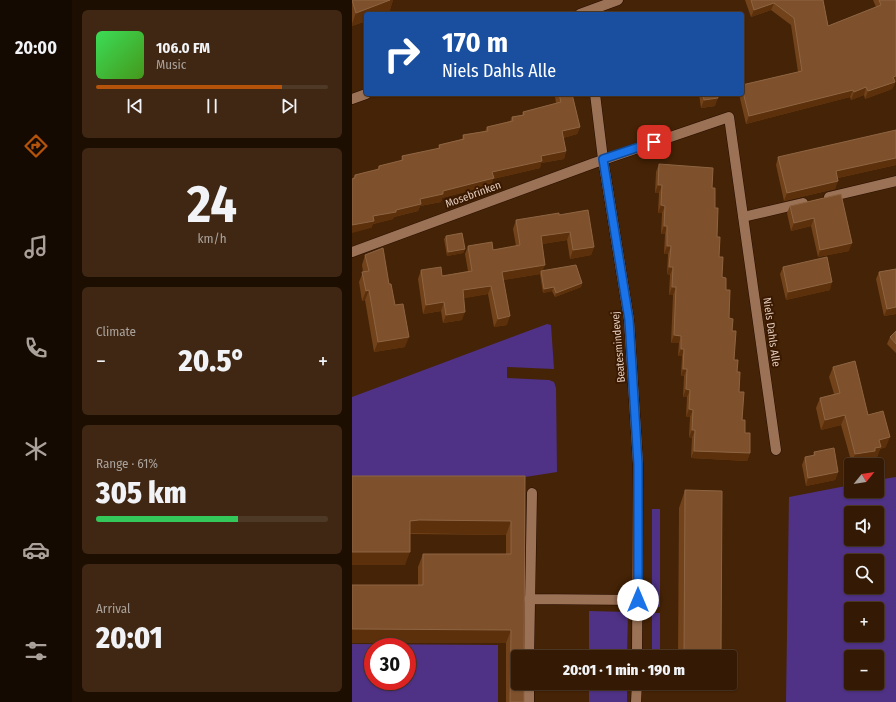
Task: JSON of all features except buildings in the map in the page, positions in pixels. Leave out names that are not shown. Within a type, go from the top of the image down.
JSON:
[{"type":"street","points":[[587,12],[618,0]]},
{"type":"street","points":[[352,99],[364,95]]},
{"type":"street","name":"Beatesmindevej","points":[[595,96],[603,159],[629,320],[638,464],[637,650]]},
{"type":"street","name":"Niels Dahls Alle","points":[[603,159],[729,117],[776,450]]},
{"type":"street","name":"Mosebrinken","points":[[352,252],[603,159]]},
{"type":"street","points":[[743,217],[896,181]]},
{"type":"street","points":[[529,650],[532,493]]},
{"type":"street","points":[[530,599],[638,600]]},
{"type":"street","points":[[529,690],[529,702]]},
{"type":"street","points":[[636,702],[637,690]]},
{"type":"shaded area","points":[[547,324],[551,325],[554,369],[507,367],[507,378],[549,380],[554,382],[556,388],[557,472],[500,481],[352,487],[352,397]]},
{"type":"shaded area","points":[[896,477],[896,702],[786,702],[789,497],[844,486],[844,498],[884,498],[884,479]]},
{"type":"shaded area","points":[[652,509],[660,509],[660,607],[652,607]]},
{"type":"shaded area","points":[[589,611],[628,612],[627,650],[589,650]]},
{"type":"shaded area","points":[[652,613],[660,613],[660,650],[652,650]]},
{"type":"shaded area","points":[[352,644],[364,644],[364,690],[416,690],[416,644],[498,645],[498,702],[352,702]]},
{"type":"shaded area","points":[[589,690],[627,690],[627,702],[589,702]]},
{"type":"route","points":[[638,600],[638,464],[629,320],[603,159],[654,142]]}]
